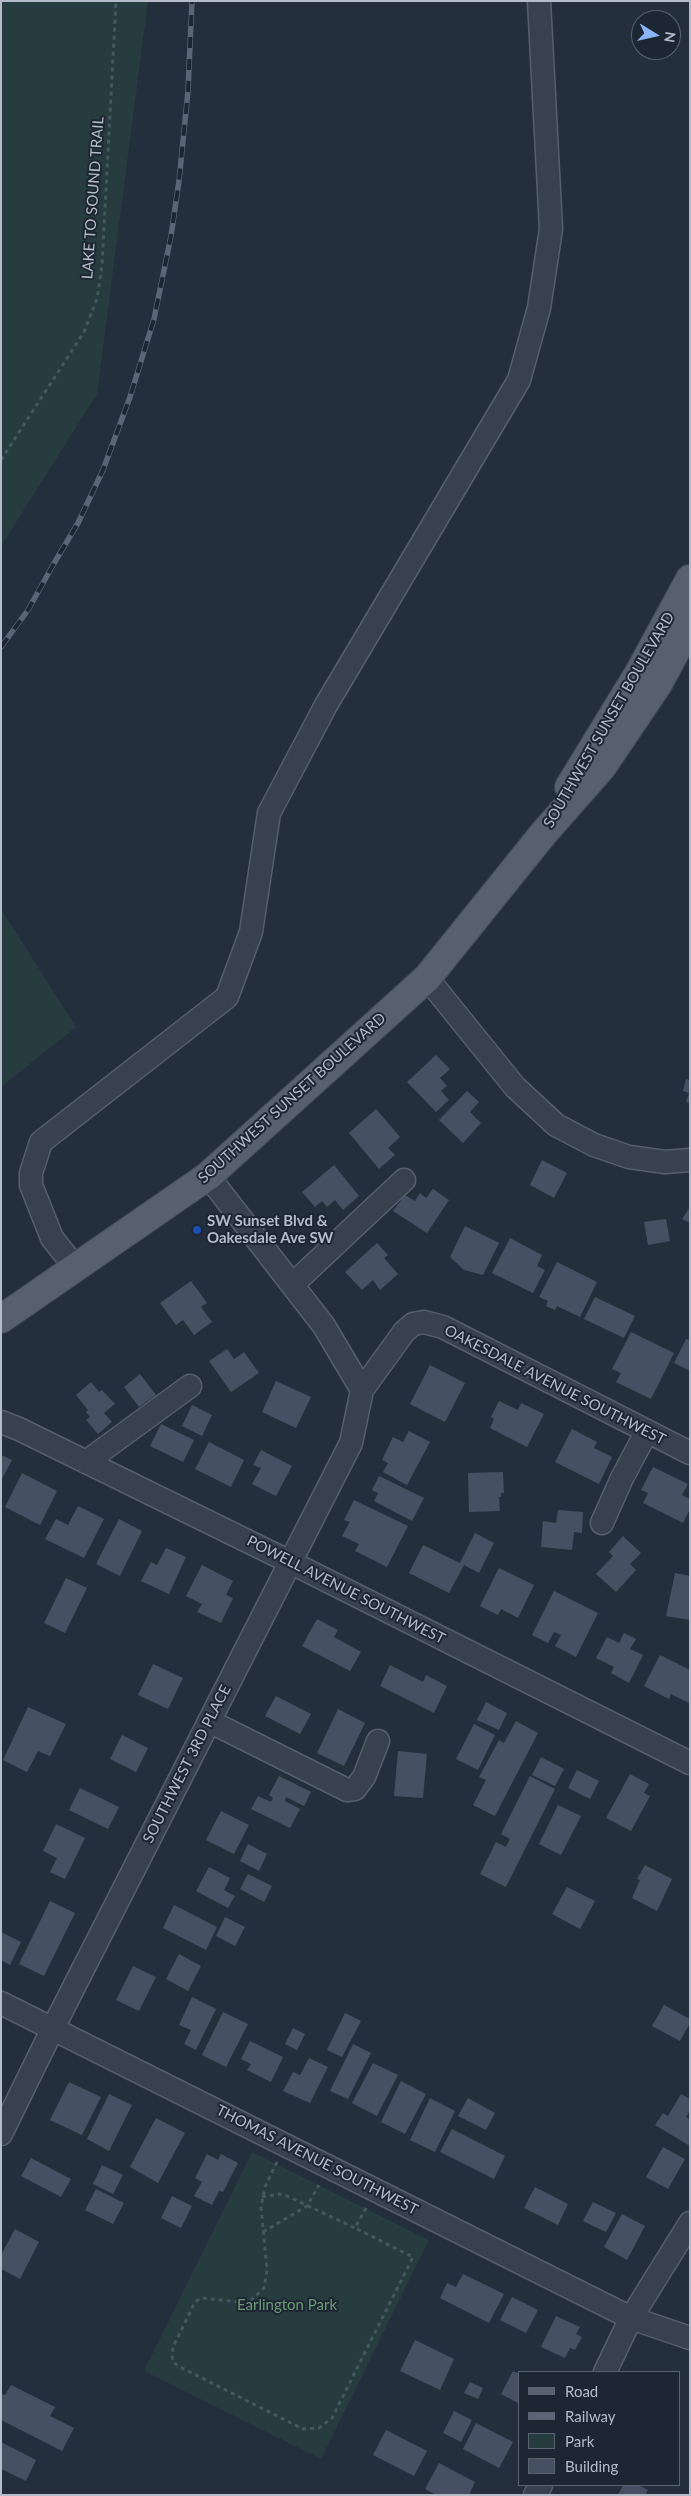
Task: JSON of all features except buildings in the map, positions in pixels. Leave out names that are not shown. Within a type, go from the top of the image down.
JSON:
[{"type":"main road","name":"SOUTHWEST SUNSET BOULEVARD","points":[[543,834],[590,751],[640,670],[690,579]]},
{"type":"main road","name":"SOUTHWEST SUNSET BOULEVARD","points":[[1,1319],[208,1176],[427,978],[543,834],[602,767],[658,684],[690,625]]},
{"type":"street","points":[[75,1267],[52,1238],[31,1185],[31,1173],[41,1142],[227,997],[251,932],[268,813],[326,705],[519,380],[539,308],[552,230],[539,1]]},
{"type":"street","points":[[427,978],[515,1086],[556,1125],[594,1146],[629,1157],[665,1162],[690,1160]]},
{"type":"street","points":[[208,1176],[324,1326],[362,1390]]},
{"type":"street","points":[[292,1285],[404,1180]]},
{"type":"street","name":"OAKESDALE AVENUE SOUTHWEST","points":[[362,1390],[404,1332],[413,1324],[424,1322],[443,1327],[690,1453]]},
{"type":"street","points":[[86,1462],[190,1386]]},
{"type":"street","name":"SOUTHWEST 3RD PLACE","points":[[1,2134],[53,2028],[352,1443],[362,1390]]},
{"type":"street","name":"POWELL AVENUE SOUTHWEST","points":[[1,1422],[20,1429],[290,1562],[690,1763]]},
{"type":"street","points":[[602,1523],[622,1478],[647,1431]]},
{"type":"street","points":[[209,1721],[347,1790],[355,1788],[364,1777],[378,1741]]},
{"type":"street","name":"THOMAS AVENUE SOUTHWEST","points":[[1,2003],[632,2318],[690,2338]]},
{"type":"street","points":[[606,2371],[632,2318],[690,2222]]},
{"type":"path","name":"LAKE TO SOUND TRAIL","points":[[1,460],[84,332],[97,299],[102,255],[116,1]]},
{"type":"path","points":[[262,2197],[278,2194],[287,2196],[413,2257],[332,2418],[326,2424],[312,2430],[294,2425],[178,2366],[172,2361],[173,2346],[195,2302],[201,2298],[240,2302],[251,2300],[264,2288],[266,2270],[262,2197],[286,2145]]},
{"type":"path","points":[[263,2232],[307,2206],[329,2166]]},
{"type":"path","points":[[357,2230],[356,2226],[376,2190]]},
{"type":"green space","points":[[1,1],[148,1],[97,394],[1,546]]},
{"type":"green space","points":[[1,909],[76,1027],[1,1087]]},
{"type":"green space","name":"Earlington Park","points":[[252,2152],[429,2240],[321,2459],[144,2371]]},
{"type":"railway","points":[[1,647],[28,610],[78,523],[103,470],[130,397],[154,319],[171,236],[179,181],[188,91],[192,1]]},
{"type":"place","name":"SW Sunset Blvd & Oakesdale Ave SW","points":[[197,1230]]}]
